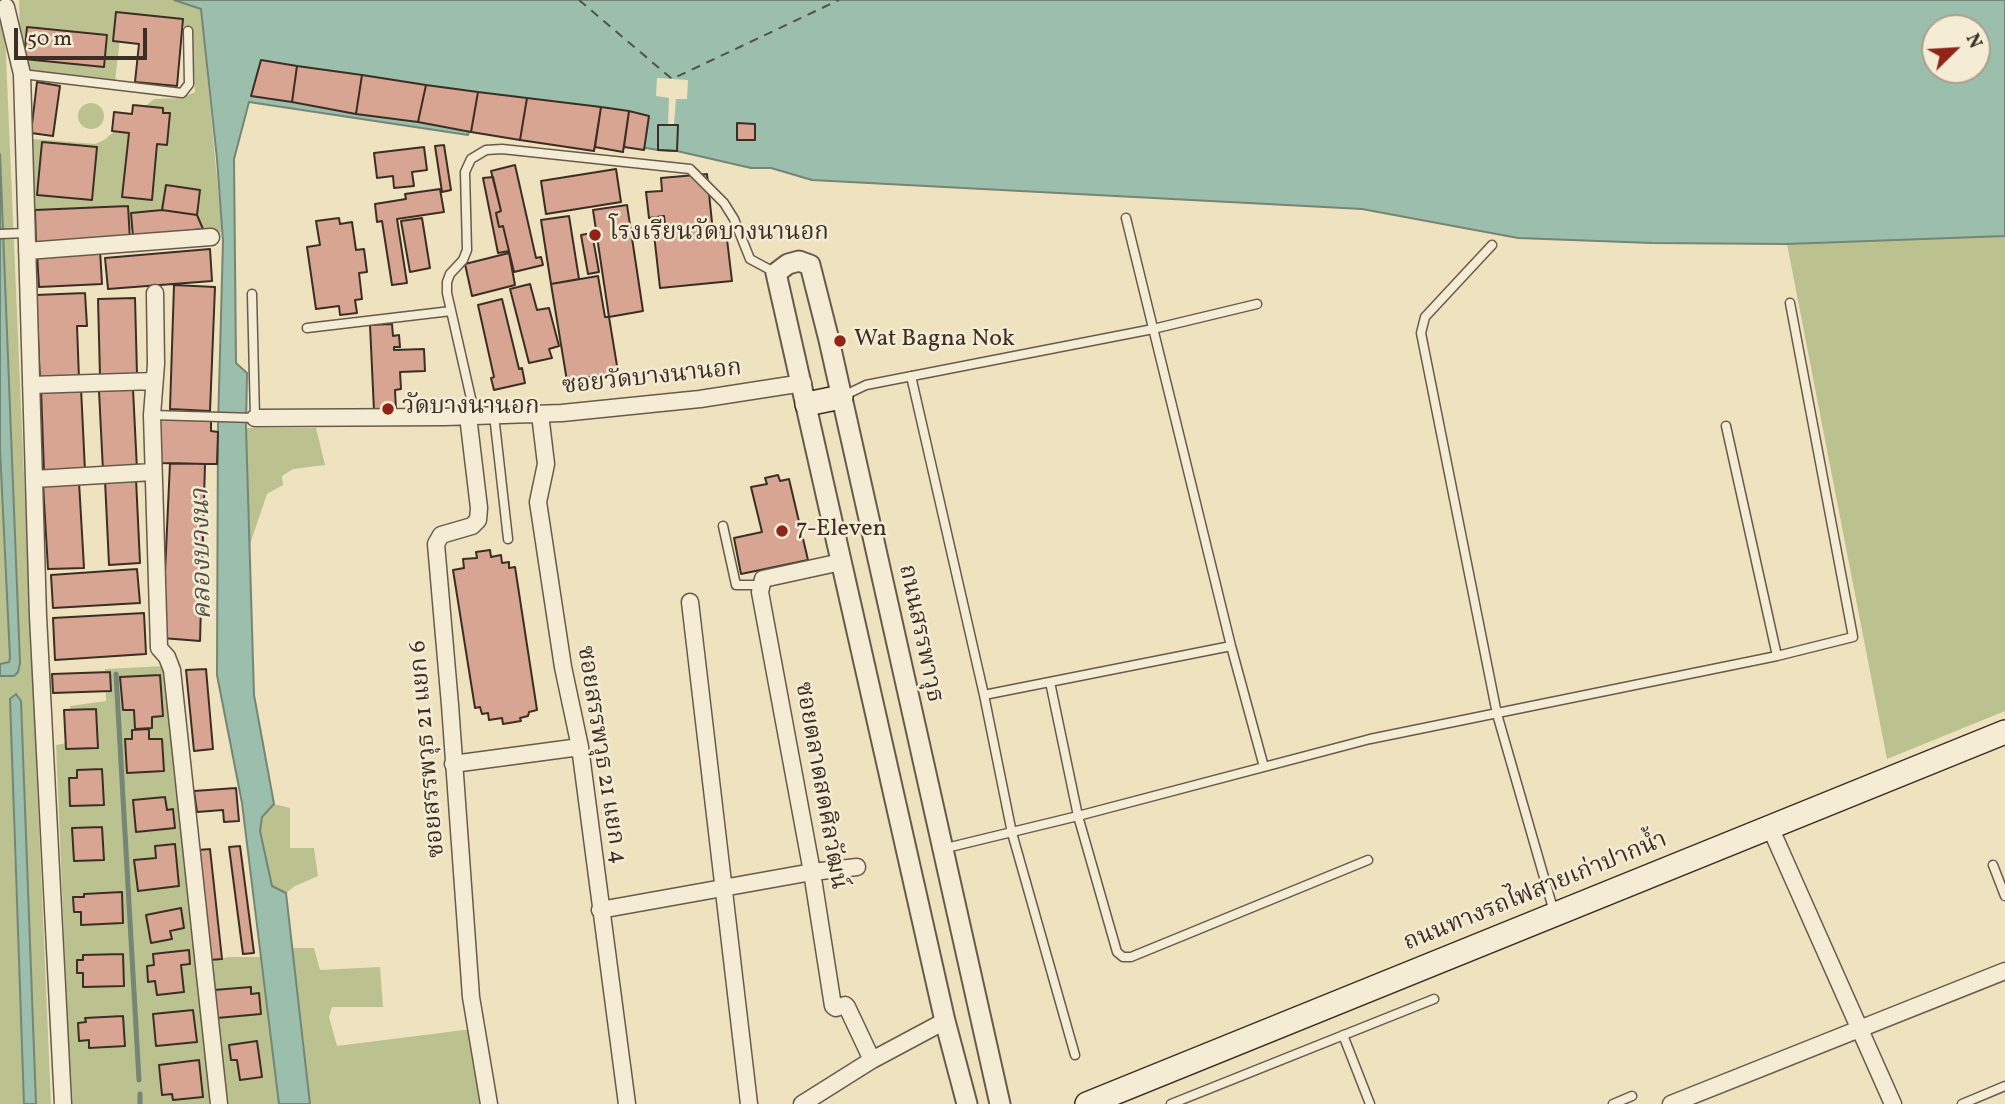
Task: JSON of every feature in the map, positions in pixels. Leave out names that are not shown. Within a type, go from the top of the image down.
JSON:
[{"type":"main road","points":[[805,393],[841,397]]},
{"type":"main road","name":"ถนนทางรถไฟสายเก่าปากน้ำ","points":[[1087,1104],[2005,732]]},
{"type":"street","points":[[3,5],[22,74],[38,616],[63,1104]]},
{"type":"street","points":[[27,251],[211,237]]},
{"type":"street","name":"ถนนสรรพาวุธ","points":[[776,273],[788,264],[799,261],[810,265],[1000,1104]]},
{"type":"street","points":[[776,273],[945,1021],[967,1104]]},
{"type":"street","points":[[155,293],[155,381],[152,415],[159,648],[167,657],[172,670],[219,1104]]},
{"type":"street","points":[[31,385],[155,381]]},
{"type":"street","name":"ซอยวัดบางนานอก","points":[[252,418],[540,414],[700,399],[805,393]]},
{"type":"street","name":"ซอยสรรพวุธ 21 แยก 4","points":[[540,414],[546,464],[538,502],[563,667],[580,747],[627,1104]]},
{"type":"street","name":"ซอยสรรพวุธ 21 แยก 6","points":[[472,416],[478,520],[472,526],[441,535],[436,544],[471,997],[489,1104]]},
{"type":"street","points":[[34,479],[153,472]]},
{"type":"street","points":[[760,585],[763,579],[841,562]]},
{"type":"street","name":"ซอยตลาดสดศิลวัฒน์","points":[[760,585],[812,872],[833,1006],[847,1007],[872,1060]]},
{"type":"street","points":[[690,601],[749,1104]]},
{"type":"street","points":[[453,764],[580,747]]},
{"type":"street","points":[[1770,827],[1893,1104]]},
{"type":"street","points":[[600,910],[812,872],[857,867]]},
{"type":"street","points":[[1671,1104],[2005,971]]},
{"type":"street","points":[[802,1104],[872,1060],[945,1021]]},
{"type":"lane","points":[[22,74],[182,93],[189,84],[188,32]]},
{"type":"lane","points":[[472,416],[446,282],[463,260],[468,242],[465,172],[471,159],[486,150],[502,149],[690,169],[724,203],[734,219],[750,259],[776,273]]},
{"type":"lane","points":[[1126,218],[1231,646],[1264,767]]},
{"type":"lane","points":[[3,234],[26,233]]},
{"type":"lane","points":[[1492,245],[1425,317],[1421,333],[1497,714],[1555,914]]},
{"type":"lane","points":[[152,415],[252,418],[252,294]]},
{"type":"lane","points":[[941,849],[1079,816],[1370,739],[1777,656],[1853,637],[1790,303]]},
{"type":"lane","points":[[841,397],[866,385],[1153,329],[1257,304]]},
{"type":"lane","points":[[307,328],[451,311]]},
{"type":"lane","points":[[911,376],[984,695],[1012,833],[1075,1055]]},
{"type":"lane","points":[[494,415],[508,539]]},
{"type":"lane","points":[[1726,426],[1777,656]]},
{"type":"lane","points":[[723,526],[736,585],[760,585]]},
{"type":"lane","points":[[984,695],[1231,646]]},
{"type":"lane","points":[[1050,682],[1079,816],[1117,952],[1124,957],[1132,957],[1368,860]]},
{"type":"lane","points":[[1993,865],[2005,896]]},
{"type":"lane","points":[[1174,1103],[1434,999]]},
{"type":"lane","points":[[1343,1035],[1370,1104]]},
{"type":"lane","points":[[1962,1104],[2005,1086]]},
{"type":"lane","points":[[1613,1104],[1632,1096]]},
{"type":"shaded area","points":[[19,0],[174,0],[201,9],[222,232],[32,227],[33,139],[95,144],[104,140],[154,99],[182,98],[195,92],[192,27],[122,21],[115,81],[33,71],[25,63]]},
{"type":"shaded area","points":[[174,0],[2005,0],[2005,236],[1787,244],[1518,238],[1362,209],[812,180],[771,168],[751,168],[677,151],[535,130],[478,103],[468,135],[249,102],[234,159],[236,363],[247,373],[246,428],[254,695],[274,804],[262,817],[260,831],[272,886],[286,893],[310,1104],[279,1104],[242,803],[217,675],[218,426],[223,241],[201,9]]},
{"type":"shaded area","points":[[0,23],[5,34],[51,1104],[36,1104],[21,701],[16,694],[13,816],[24,1104],[0,1104]]},
{"type":"shaded area","points":[[91,103],[100,107],[104,116],[100,125],[91,129],[82,125],[78,116],[82,107]]},
{"type":"shaded area","points":[[0,154],[20,663],[14,676],[0,676],[0,664],[9,662],[10,658],[0,449]]},
{"type":"shaded area","points":[[2005,236],[2005,711],[1887,759],[1787,244]]},
{"type":"shaded area","points":[[246,428],[316,428],[325,465],[293,469],[282,476],[283,485],[267,494],[250,544]]},
{"type":"shaded area","points":[[165,666],[210,1104],[71,1104],[56,745],[72,742],[70,706],[106,701],[105,669]]},
{"type":"shaded area","points":[[16,694],[21,701],[36,1104],[24,1104],[10,699]]},
{"type":"shaded area","points":[[274,804],[290,808],[290,848],[314,848],[318,876],[286,893],[272,886],[260,831],[262,817]]},
{"type":"shaded area","points":[[291,948],[314,948],[320,970],[380,967],[383,1007],[332,1007],[329,1017],[337,1046],[472,1029],[481,1104],[310,1104]]},
{"type":"shaded area","points":[[228,957],[261,957],[279,1104],[224,1104],[209,962]]},
{"type":"pier","points":[[657,78],[688,80],[687,99],[676,99],[674,125],[668,125],[669,98],[656,96]]},
{"type":"building","points":[[116,12],[183,19],[177,86],[135,82],[139,44],[113,41]]},
{"type":"building","points":[[27,27],[107,35],[104,67],[24,59]]},
{"type":"building","points":[[261,60],[297,66],[292,102],[251,96]]},
{"type":"building","points":[[297,66],[362,75],[356,114],[292,102]]},
{"type":"building","points":[[362,75],[426,85],[418,122],[356,114]]},
{"type":"building","points":[[37,82],[60,86],[53,136],[31,133]]},
{"type":"building","points":[[426,85],[478,92],[471,132],[418,122]]},
{"type":"building","points":[[478,92],[527,98],[520,140],[471,132]]},
{"type":"building","points":[[527,98],[601,107],[594,151],[520,140]]},
{"type":"building","points":[[133,105],[163,108],[163,113],[170,113],[167,145],[157,144],[152,200],[122,197],[129,133],[112,131],[114,112],[132,114]]},
{"type":"building","points":[[601,107],[629,111],[623,152],[595,147]]},
{"type":"building","points":[[629,111],[649,116],[644,150],[624,147]]},
{"type":"building","points":[[737,123],[755,124],[755,140],[737,140]]},
{"type":"building","points":[[658,125],[678,125],[677,151],[658,150]]},
{"type":"building","points":[[658,125],[678,125],[677,151],[658,150]]},
{"type":"building","points":[[42,142],[97,147],[92,200],[37,195]]},
{"type":"building","points":[[444,145],[451,190],[442,192],[435,146]]},
{"type":"building","points":[[424,147],[427,170],[412,172],[414,186],[394,188],[393,176],[377,178],[374,153]]},
{"type":"building","points":[[515,165],[536,258],[541,257],[543,265],[514,272],[503,226],[499,227],[496,213],[501,211],[491,171]]},
{"type":"building","points":[[616,169],[621,202],[546,214],[541,181]]},
{"type":"building","points":[[707,174],[713,232],[726,231],[732,281],[660,288],[654,234],[666,233],[664,216],[649,218],[646,192],[662,191],[661,178]]},
{"type":"building","points":[[493,177],[501,211],[496,213],[499,227],[503,226],[509,251],[498,253],[483,178]]},
{"type":"building","points":[[166,185],[200,190],[197,215],[162,210]]},
{"type":"building","points":[[440,189],[444,212],[397,219],[407,283],[392,285],[382,221],[377,222],[375,204],[406,199],[405,194]]},
{"type":"building","points":[[627,205],[643,311],[609,317],[593,210]]},
{"type":"building","points":[[128,206],[130,240],[36,243],[35,210]]},
{"type":"building","points":[[162,210],[197,215],[203,229],[133,237],[131,213]]},
{"type":"building","points":[[569,216],[579,279],[551,284],[541,220]]},
{"type":"building","points":[[339,218],[340,224],[352,222],[356,250],[364,249],[367,272],[359,273],[362,299],[355,300],[357,313],[340,315],[339,306],[316,309],[307,247],[320,245],[316,221]]},
{"type":"building","points":[[422,218],[430,268],[410,272],[401,221]]},
{"type":"building","points":[[592,233],[599,272],[588,274],[581,235]]},
{"type":"building","points":[[210,249],[212,281],[108,289],[105,258]]},
{"type":"building","points":[[100,250],[102,284],[39,287],[37,254]]},
{"type":"building","points":[[509,253],[515,285],[472,296],[465,264]]},
{"type":"building","points":[[598,276],[605,317],[609,317],[618,372],[567,381],[551,284]]},
{"type":"building","points":[[530,284],[537,310],[549,308],[559,346],[549,349],[552,358],[529,363],[510,289]]},
{"type":"building","points":[[174,285],[215,287],[210,411],[170,409]]},
{"type":"building","points":[[85,293],[87,326],[77,326],[79,379],[40,380],[36,295]]},
{"type":"building","points":[[135,298],[137,375],[100,376],[98,299]]},
{"type":"building","points":[[502,299],[525,383],[494,390],[491,378],[494,377],[478,305]]},
{"type":"building","points":[[392,324],[393,336],[399,335],[400,347],[394,347],[394,350],[424,349],[425,371],[400,372],[401,389],[395,390],[396,410],[374,411],[370,325]]},
{"type":"building","points":[[81,388],[85,471],[44,473],[41,389]]},
{"type":"building","points":[[133,389],[137,470],[103,471],[99,391]]},
{"type":"building","points":[[155,419],[211,420],[211,431],[218,432],[217,464],[155,463]]},
{"type":"building","points":[[170,463],[205,464],[200,641],[162,638]]},
{"type":"building","points":[[778,475],[780,481],[789,479],[808,560],[741,574],[734,538],[762,532],[751,487],[767,484],[765,478]]},
{"type":"building","points":[[136,479],[140,563],[109,565],[105,480]]},
{"type":"building","points":[[79,482],[84,568],[48,569],[43,484]]},
{"type":"building","points":[[490,550],[491,557],[501,555],[502,563],[509,562],[509,568],[515,567],[537,710],[520,718],[521,721],[503,724],[502,718],[489,720],[488,713],[482,714],[480,707],[475,708],[453,570],[464,568],[463,559],[477,558],[476,552]]},
{"type":"building","points":[[137,569],[140,603],[53,608],[51,575]]},
{"type":"building","points":[[144,613],[146,654],[55,660],[53,618]]},
{"type":"building","points":[[206,669],[213,749],[194,751],[186,670]]},
{"type":"building","points":[[110,672],[111,691],[53,693],[52,674]]},
{"type":"building","points":[[160,675],[163,716],[152,717],[152,728],[135,729],[134,710],[123,710],[120,677]]},
{"type":"building","points":[[96,709],[98,748],[66,749],[64,710]]},
{"type":"building","points":[[149,729],[149,739],[162,739],[164,771],[127,773],[125,739],[132,739],[132,730]]},
{"type":"building","points":[[102,769],[104,805],[70,806],[69,778],[77,778],[77,770]]},
{"type":"building","points":[[236,788],[239,821],[224,822],[223,810],[197,812],[194,791]]},
{"type":"building","points":[[165,797],[167,810],[173,809],[175,828],[136,832],[133,800]]},
{"type":"building","points":[[102,827],[104,860],[74,861],[72,828]]},
{"type":"building","points":[[175,844],[179,886],[138,891],[134,860],[156,858],[155,846]]},
{"type":"building","points":[[240,846],[254,953],[243,954],[229,847]]},
{"type":"building","points":[[210,849],[222,959],[210,960],[198,850]]},
{"type":"building","points":[[122,892],[123,923],[81,925],[81,912],[74,912],[73,897]]},
{"type":"building","points":[[181,908],[184,928],[170,931],[172,939],[151,943],[146,915]]},
{"type":"building","points":[[189,950],[190,964],[181,965],[184,992],[157,995],[155,981],[148,982],[147,966],[154,965],[153,954]]},
{"type":"building","points":[[123,954],[124,986],[83,987],[83,973],[77,973],[77,960],[83,960],[83,955]]},
{"type":"building","points":[[251,987],[251,994],[259,993],[261,1014],[217,1018],[214,990]]},
{"type":"building","points":[[193,1010],[197,1042],[156,1046],[153,1014]]},
{"type":"building","points":[[123,1016],[125,1046],[89,1048],[89,1040],[79,1041],[78,1023],[86,1022],[85,1018]]},
{"type":"building","points":[[257,1041],[262,1077],[240,1080],[237,1060],[231,1060],[229,1045]]},
{"type":"building","points":[[199,1060],[203,1097],[173,1100],[172,1094],[162,1095],[159,1065]]},
{"type":"waterway","points":[[116,674],[139,1080]]},
{"type":"waterway","points":[[140,1094],[140,1104]]},
{"type":"ferry route","points":[[579,0],[672,79],[839,0]]},
{"type":"place","name":"โรงเรียนวัดบางนานอก","points":[[595,235]]},
{"type":"place","name":"Wat Bagna Nok","points":[[840,341]]},
{"type":"place","name":"วัดบางนานอก","points":[[388,409]]},
{"type":"place","name":"7-Eleven","points":[[782,531]]},
{"type":"water label","name":"คลองบางนา","points":[[204,554]]}]
